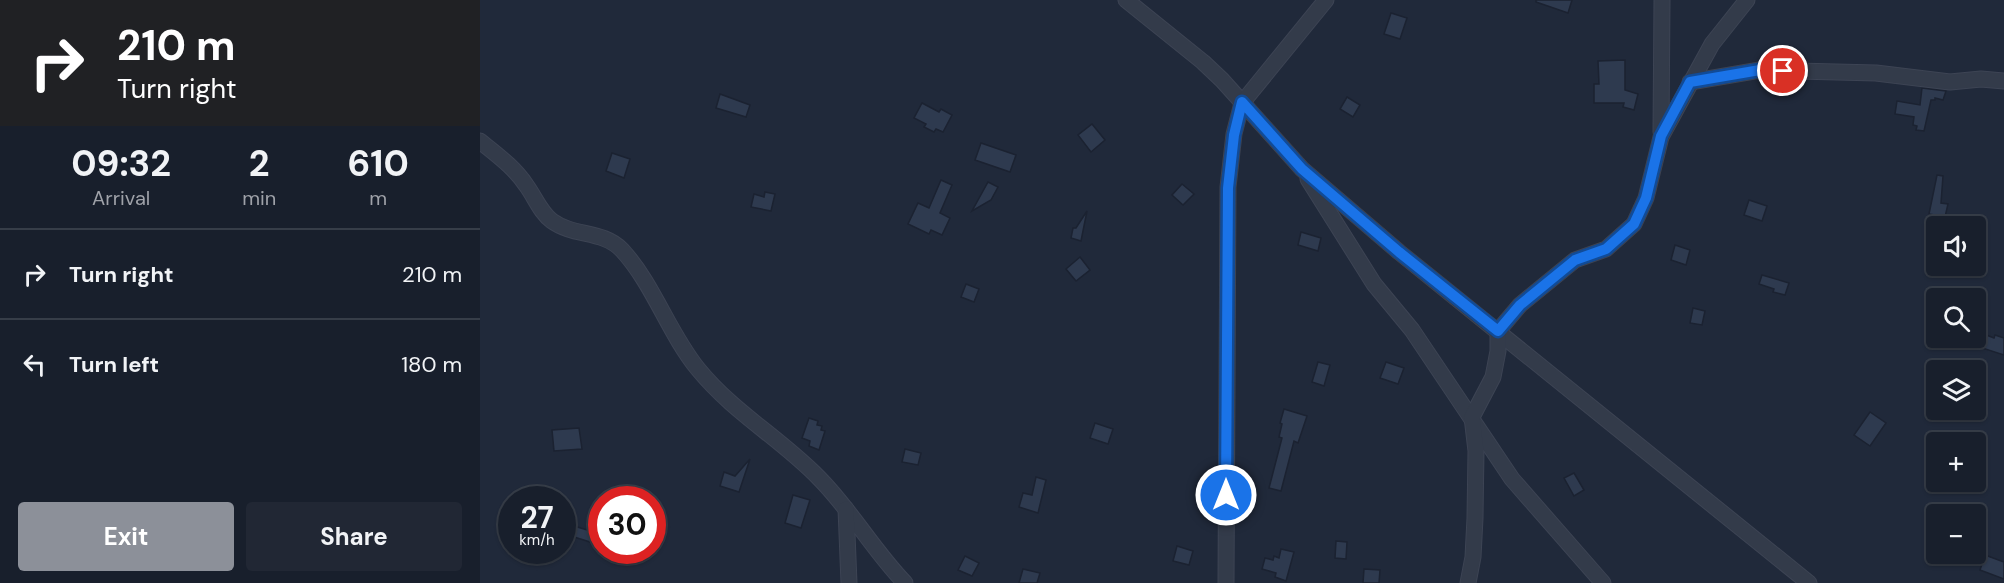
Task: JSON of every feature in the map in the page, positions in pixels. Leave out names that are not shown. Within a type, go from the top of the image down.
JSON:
[{"type":"street","points":[[1126,0],[1203,62],[1302,169],[1399,252],[1809,583]]},
{"type":"street","points":[[1226,583],[1228,188],[1234,135],[1242,102],[1326,0]]},
{"type":"street","points":[[1468,583],[1473,557],[1476,451],[1473,417],[1492,377],[1498,351],[1498,331],[1520,305],[1559,272],[1575,260],[1606,249],[1634,224],[1646,198],[1661,136],[1662,0]]},
{"type":"street","points":[[1661,136],[1712,44],[1747,0]]},
{"type":"street","points":[[1690,82],[1760,70],[1876,73],[1950,82],[1981,79],[2004,81]]},
{"type":"street","points":[[480,141],[512,167],[540,209],[552,221],[567,229],[611,240],[621,250],[638,270],[692,361],[715,390],[740,413],[793,452],[821,480],[846,509],[882,559],[905,583]]},
{"type":"street","points":[[1302,169],[1374,284],[1412,330],[1473,417],[1512,479],[1603,583]]},
{"type":"street","points":[[846,509],[849,583]]},
{"type":"building","points":[[1536,0],[1572,0],[1568,13],[1536,2]]},
{"type":"building","points":[[1391,13],[1407,18],[1400,39],[1384,34]]},
{"type":"building","points":[[1625,60],[1625,90],[1638,94],[1634,110],[1623,107],[1624,103],[1594,103],[1594,84],[1599,84],[1598,61]]},
{"type":"building","points":[[1922,88],[1946,91],[1943,100],[1935,98],[1931,100],[1924,131],[1916,130],[1917,126],[1913,125],[1914,117],[1895,114],[1897,101],[1920,105]]},
{"type":"building","points":[[720,94],[750,105],[746,117],[716,108]]},
{"type":"building","points":[[1347,97],[1360,105],[1353,117],[1340,109]]},
{"type":"building","points":[[922,103],[939,112],[941,109],[952,115],[943,132],[936,129],[934,132],[924,127],[926,124],[914,118]]},
{"type":"building","points":[[1092,124],[1105,140],[1091,152],[1078,135]]},
{"type":"building","points":[[981,143],[1016,155],[1010,172],[975,160]]},
{"type":"building","points":[[612,153],[630,159],[624,178],[606,171]]},
{"type":"building","points":[[1937,175],[1943,176],[1941,203],[1948,204],[1945,216],[1929,214]]},
{"type":"building","points":[[941,180],[952,185],[940,213],[950,218],[942,235],[931,230],[929,234],[908,224],[918,203],[929,208]]},
{"type":"building","points":[[988,182],[998,187],[991,200],[972,211]]},
{"type":"building","points":[[1182,184],[1194,194],[1183,205],[1172,195]]},
{"type":"building","points":[[765,192],[775,194],[771,211],[751,207],[754,194],[764,197]]},
{"type":"building","points":[[1749,200],[1767,206],[1762,221],[1744,215]]},
{"type":"building","points":[[1087,211],[1081,241],[1071,238],[1073,228],[1076,228]]},
{"type":"building","points":[[1301,232],[1321,238],[1318,251],[1298,245]]},
{"type":"building","points":[[1675,245],[1690,250],[1686,265],[1671,260]]},
{"type":"building","points":[[1080,257],[1090,270],[1076,281],[1066,269]]},
{"type":"building","points":[[1762,275],[1789,283],[1785,295],[1773,292],[1774,289],[1759,284]]},
{"type":"building","points":[[966,284],[979,289],[974,302],[961,297]]},
{"type":"building","points":[[1693,308],[1705,311],[1702,325],[1690,323]]},
{"type":"building","points":[[1986,335],[2004,338],[2004,355],[1982,348],[1986,348]]},
{"type":"building","points":[[1318,362],[1330,365],[1324,386],[1312,382]]},
{"type":"building","points":[[1386,362],[1404,368],[1398,384],[1380,378]]},
{"type":"building","points":[[1284,409],[1307,416],[1298,443],[1294,441],[1281,491],[1269,488],[1282,438],[1279,437]]},
{"type":"building","points":[[1870,412],[1886,423],[1870,446],[1854,435]]},
{"type":"building","points":[[809,418],[818,421],[817,425],[822,426],[821,430],[825,431],[819,450],[809,446],[810,441],[802,438]]},
{"type":"building","points":[[1095,423],[1113,429],[1108,444],[1090,438]]},
{"type":"building","points":[[579,428],[582,449],[554,451],[552,430]]},
{"type":"building","points":[[905,449],[921,453],[918,465],[902,462]]},
{"type":"building","points":[[750,459],[739,492],[720,486],[724,472],[735,476]]},
{"type":"building","points":[[1574,473],[1584,490],[1574,496],[1564,478]]},
{"type":"building","points":[[1036,477],[1046,480],[1038,513],[1019,507],[1023,493],[1032,495]]},
{"type":"building","points":[[793,495],[810,500],[801,528],[785,523]]},
{"type":"building","points":[[576,527],[588,530],[588,541],[576,538]]},
{"type":"building","points":[[1336,541],[1347,542],[1346,559],[1335,558]]},
{"type":"building","points":[[1177,546],[1193,551],[1189,565],[1173,561]]},
{"type":"building","points":[[1281,549],[1294,552],[1286,581],[1275,577],[1276,573],[1262,569],[1265,558],[1273,560],[1274,556],[1279,558]]},
{"type":"building","points":[[1986,555],[2004,562],[2004,579],[1980,570],[1982,564],[1986,564]]},
{"type":"building","points":[[965,556],[979,563],[972,576],[958,570]]},
{"type":"building","points":[[1023,569],[1040,573],[1037,583],[1019,583]]},
{"type":"building","points":[[1364,569],[1380,570],[1379,583],[1363,583]]},
{"type":"route","points":[[1226,495],[1229,163],[1242,102],[1302,169],[1399,252],[1498,331],[1520,305],[1551,278],[1575,260],[1606,249],[1634,224],[1646,198],[1661,136],[1690,82],[1760,70],[1783,71]]}]
